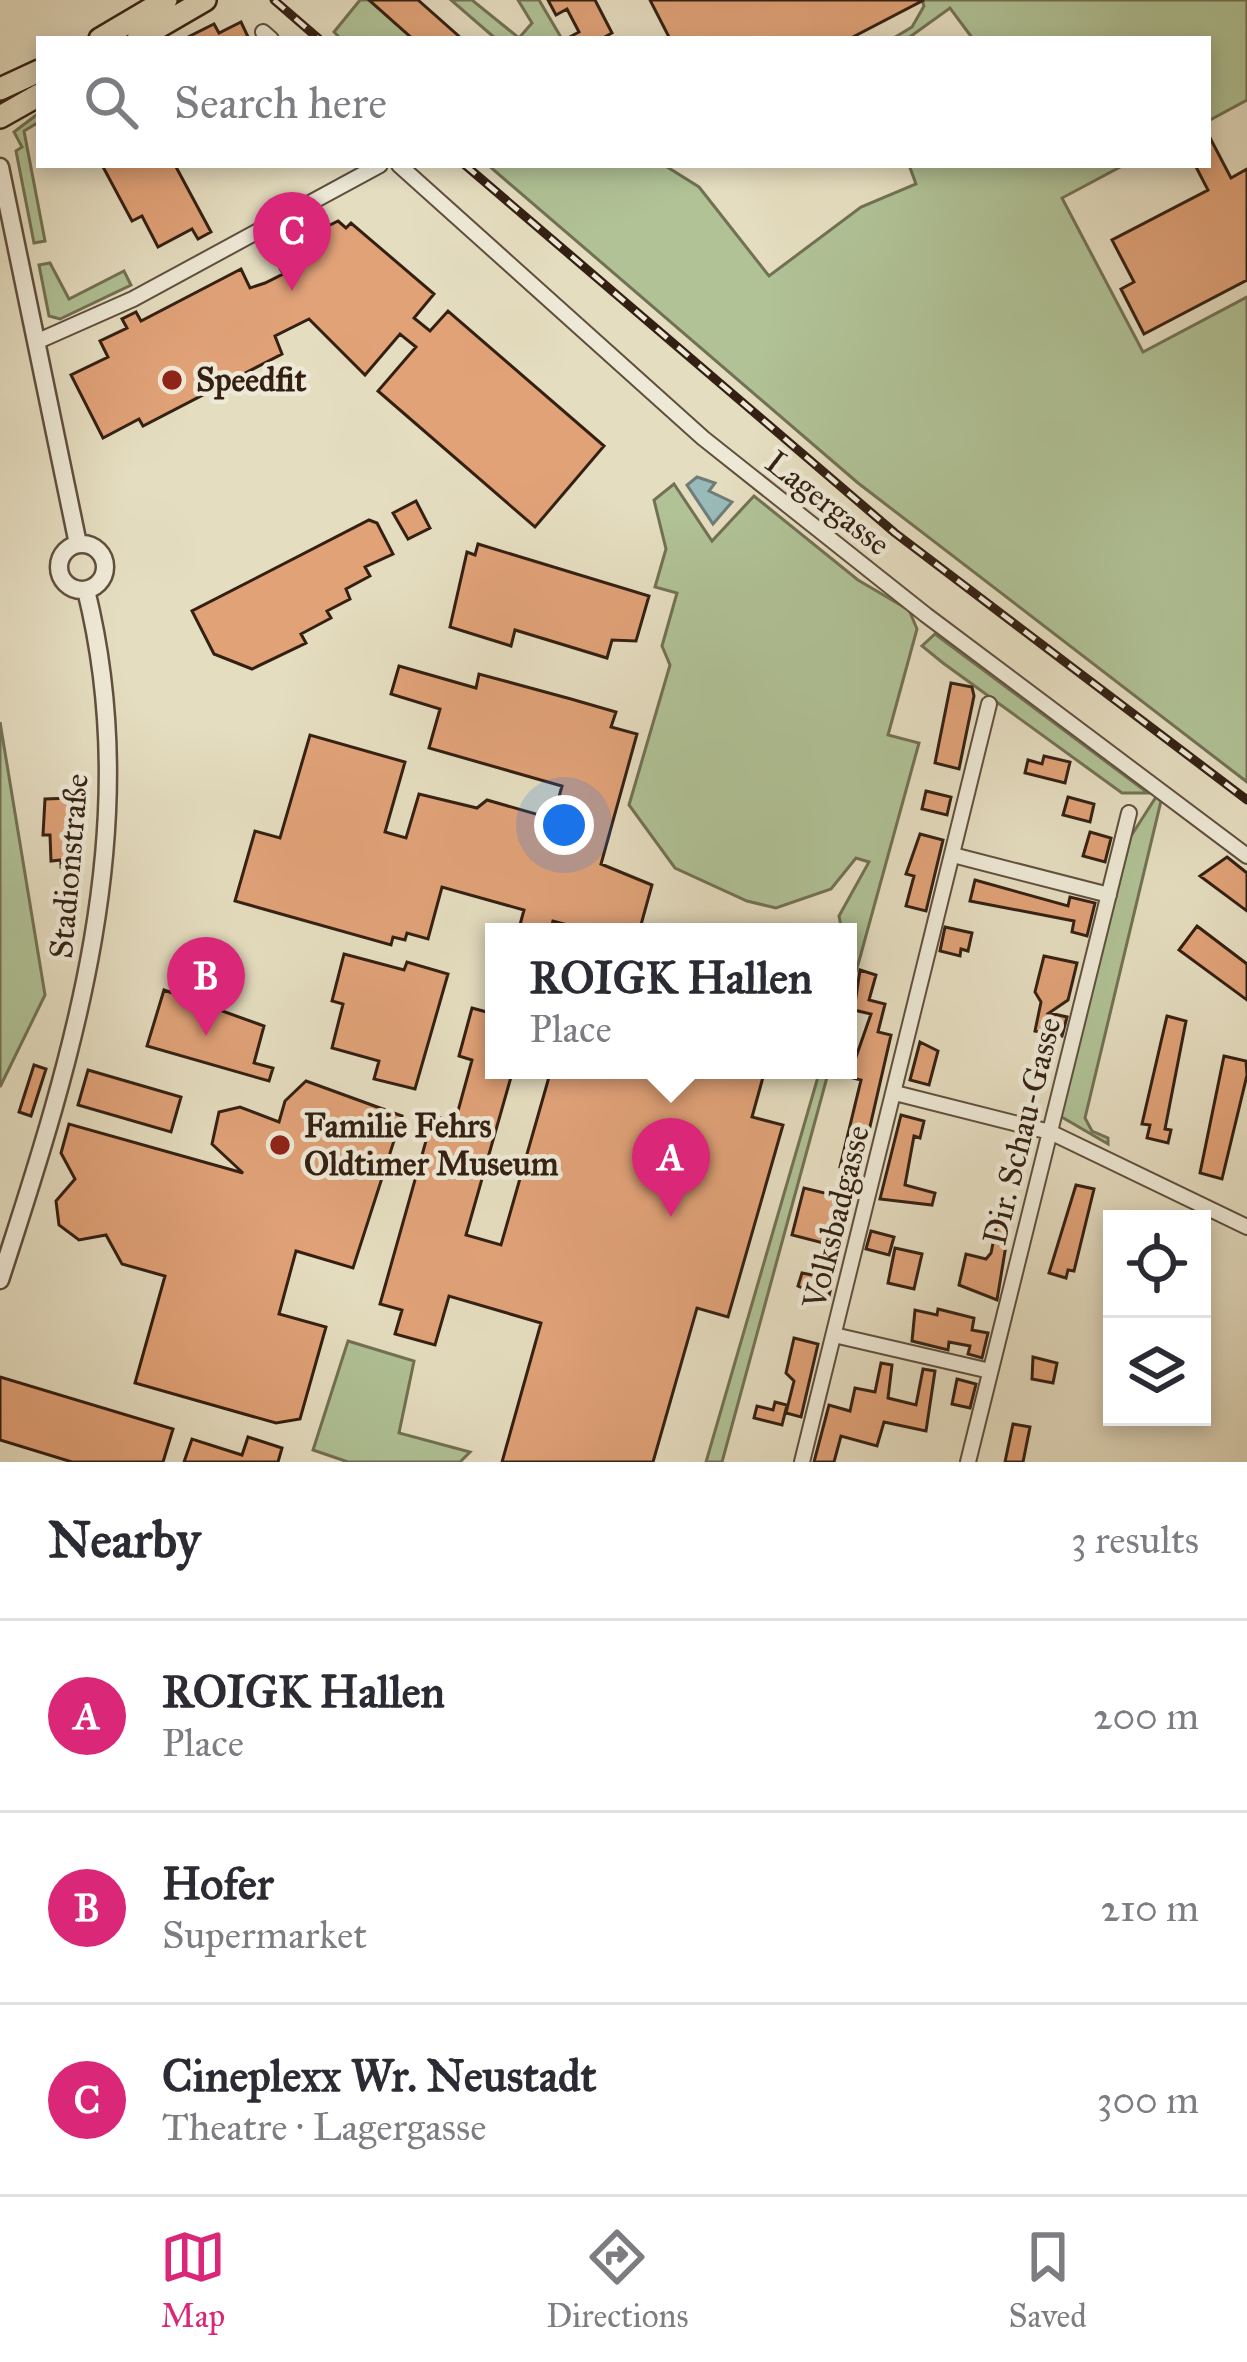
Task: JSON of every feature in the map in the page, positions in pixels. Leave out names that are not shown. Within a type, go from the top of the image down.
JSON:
[{"type":"main road","points":[[105,36],[166,0]]},
{"type":"main road","points":[[143,36],[205,0]]},
{"type":"main road","points":[[0,89],[36,72]]},
{"type":"main road","points":[[0,117],[36,97]]},
{"type":"street","name":"Stadionstraße","points":[[0,167],[78,544]]},
{"type":"street","points":[[36,342],[133,298],[374,168]]},
{"type":"street","name":"Lagergasse","points":[[402,168],[703,438],[926,615],[1247,856]]},
{"type":"street","name":"Stadionstraße","points":[[78,544],[94,547],[105,562],[100,580],[86,590],[69,586],[58,571],[63,553],[78,544]]},
{"type":"street","name":"Stadionstraße","points":[[0,1280],[77,1034],[102,908],[109,765],[100,648],[86,590]]},
{"type":"street","name":"Volksbadgasse","points":[[802,1462],[989,704]]},
{"type":"street","name":"Dir. Schau-Gasse","points":[[968,1462],[1129,814]]},
{"type":"street","points":[[953,855],[1109,895]]},
{"type":"street","points":[[895,1093],[1050,1132],[1247,1227]]},
{"type":"street","points":[[834,1335],[990,1371]]},
{"type":"green space","points":[[360,0],[369,0],[410,36],[338,36],[334,32]]},
{"type":"green space","points":[[451,0],[472,0],[517,36],[493,36]]},
{"type":"green space","points":[[518,0],[539,0],[560,36],[521,36],[532,23]]},
{"type":"green space","points":[[922,0],[1247,0],[1247,100],[1211,119],[1211,36],[971,36],[950,8],[911,36],[897,36],[912,27],[924,6]]},
{"type":"green space","points":[[36,115],[36,124],[24,131],[45,241],[34,243],[16,151],[22,147],[14,132]]},
{"type":"green space","points":[[491,168],[669,168],[699,187],[769,276],[861,207],[916,184],[910,168],[1118,168],[1062,198],[1143,352],[1247,297],[1247,782],[858,483]]},
{"type":"green space","points":[[50,263],[69,299],[124,271],[131,285],[60,319],[49,316],[39,265]]},
{"type":"green space","points":[[674,484],[712,541],[754,496],[858,580],[909,610],[917,629],[888,735],[919,743],[857,968],[857,923],[840,923],[839,916],[869,862],[856,858],[831,889],[776,908],[747,901],[675,868],[629,805],[670,665],[662,646],[677,593],[655,587],[666,549],[654,500]]},
{"type":"green space","points":[[935,634],[1148,793],[1122,793],[943,663],[922,646]]},
{"type":"green space","points":[[0,722],[45,995],[0,1087]]},
{"type":"green space","points":[[1156,797],[1161,801],[1085,1118],[1092,1131],[1108,1138],[1108,1144],[1060,1116],[1131,836]]},
{"type":"green space","points":[[817,1079],[827,1079],[722,1462],[706,1462]]},
{"type":"green space","points":[[348,1341],[414,1361],[399,1433],[470,1452],[460,1462],[348,1462],[313,1450]]},
{"type":"water","points":[[697,477],[715,483],[709,491],[732,502],[713,524],[687,485]]},
{"type":"building","points":[[369,0],[418,0],[459,36],[410,36]]},
{"type":"building","points":[[548,0],[595,0],[612,33],[572,36],[579,32],[567,9],[556,15]]},
{"type":"building","points":[[650,0],[924,0],[855,36],[668,36]]},
{"type":"building","points":[[241,22],[248,36],[190,36],[214,24],[219,33]]},
{"type":"building","points":[[1211,140],[1231,178],[1247,169],[1247,280],[1144,334],[1121,289],[1134,282],[1112,240],[1208,190],[1197,168],[1211,168]]},
{"type":"building","points":[[104,168],[177,168],[211,232],[198,239],[192,229],[158,247],[142,216],[132,221]]},
{"type":"building","points":[[338,221],[346,228],[351,223],[434,294],[414,318],[430,331],[448,311],[604,446],[535,527],[378,391],[416,347],[400,334],[365,375],[309,319],[275,336],[282,354],[143,426],[139,419],[103,438],[71,375],[108,357],[100,341],[127,328],[122,319],[136,312],[141,321],[241,269],[250,288],[265,283],[283,274],[273,254]]},
{"type":"building","points":[[416,501],[430,528],[408,539],[393,513]]},
{"type":"building","points":[[369,520],[377,523],[393,554],[365,567],[370,576],[346,589],[350,599],[327,611],[331,618],[301,634],[306,643],[252,669],[214,654],[192,611]]},
{"type":"building","points":[[478,544],[649,596],[636,641],[612,640],[607,658],[515,630],[511,646],[450,627],[467,552],[475,555]]},
{"type":"building","points":[[399,666],[476,688],[479,674],[616,712],[611,727],[637,734],[601,864],[652,885],[641,923],[520,923],[524,910],[442,887],[428,939],[407,933],[405,940],[393,937],[391,945],[235,901],[255,831],[280,838],[310,735],[405,762],[385,832],[406,838],[419,794],[477,808],[487,800],[553,819],[562,786],[429,748],[440,709],[391,694]]},
{"type":"building","points":[[951,683],[972,687],[974,696],[959,769],[935,763]]},
{"type":"building","points":[[1044,756],[1070,762],[1065,783],[1025,773],[1028,760],[1042,764]]},
{"type":"building","points":[[926,791],[951,797],[947,815],[922,809]]},
{"type":"building","points":[[1068,797],[1094,804],[1090,822],[1063,815]]},
{"type":"building","points":[[73,798],[77,866],[61,867],[61,860],[51,861],[50,835],[43,835],[45,799]]},
{"type":"building","points":[[1090,832],[1111,838],[1105,862],[1083,856]]},
{"type":"building","points":[[920,834],[943,840],[926,911],[906,906],[914,876],[906,874]]},
{"type":"building","points":[[1227,857],[1247,873],[1247,911],[1200,876]]},
{"type":"building","points":[[975,880],[1068,906],[1070,897],[1095,903],[1087,936],[1072,932],[1074,921],[970,901]]},
{"type":"building","points":[[1197,926],[1247,964],[1247,1000],[1179,950]]},
{"type":"building","points":[[945,927],[972,933],[968,951],[961,949],[960,956],[940,951]]},
{"type":"building","points":[[344,954],[404,970],[407,962],[448,974],[415,1089],[374,1079],[379,1061],[332,1048],[343,1004],[332,1001]]},
{"type":"building","points":[[1044,956],[1077,963],[1068,1000],[1049,1013],[1067,1017],[1062,1036],[1035,1031],[1041,1002],[1035,992]]},
{"type":"building","points":[[860,970],[876,975],[869,1000],[885,1004],[878,1032],[891,1035],[849,1218],[838,1215],[831,1245],[792,1235],[804,1188],[841,1197],[848,1169],[840,1167],[861,1080],[857,1079],[857,1054],[871,1014],[857,1011]]},
{"type":"building","points":[[164,990],[264,1026],[254,1063],[273,1068],[269,1081],[147,1046]]},
{"type":"building","points":[[472,1008],[485,1012],[485,1079],[510,1079],[466,1235],[501,1245],[548,1079],[763,1079],[752,1117],[783,1125],[728,1317],[697,1308],[653,1462],[502,1462],[541,1323],[449,1296],[435,1345],[395,1334],[402,1310],[380,1304],[433,1116],[455,1122],[472,1060],[459,1056]]},
{"type":"building","points":[[1167,1016],[1186,1021],[1165,1129],[1171,1130],[1168,1143],[1147,1138],[1150,1125],[1142,1124]]},
{"type":"building","points":[[920,1042],[938,1051],[929,1085],[910,1080]]},
{"type":"building","points":[[1224,1056],[1246,1061],[1247,1075],[1222,1179],[1200,1173]]},
{"type":"building","points":[[34,1065],[46,1069],[31,1116],[19,1112]]},
{"type":"building","points":[[88,1070],[181,1097],[171,1132],[78,1105]]},
{"type":"building","points":[[306,1081],[402,1116],[353,1268],[296,1251],[279,1314],[326,1327],[300,1419],[276,1423],[135,1383],[165,1276],[122,1264],[106,1235],[79,1240],[59,1225],[56,1201],[75,1179],[61,1153],[69,1124],[243,1173],[212,1144],[219,1112],[240,1107],[279,1122],[285,1101]]},
{"type":"building","points":[[901,1115],[924,1121],[920,1138],[914,1136],[905,1185],[935,1193],[932,1205],[880,1199]]},
{"type":"building","points":[[1076,1185],[1094,1189],[1074,1271],[1068,1270],[1066,1278],[1049,1273]]},
{"type":"building","points":[[998,1219],[1010,1221],[997,1300],[959,1285],[966,1254],[986,1259],[991,1253]]},
{"type":"building","points":[[871,1231],[894,1237],[889,1255],[866,1249]]},
{"type":"building","points":[[895,1248],[922,1254],[914,1289],[888,1283]]},
{"type":"building","points":[[802,1273],[833,1279],[828,1300],[798,1286]]},
{"type":"building","points":[[938,1309],[974,1318],[972,1330],[988,1333],[982,1358],[968,1354],[970,1346],[949,1342],[948,1350],[912,1341],[915,1310],[937,1315]]},
{"type":"building","points":[[794,1338],[818,1344],[801,1417],[786,1413],[794,1381],[786,1373]]},
{"type":"building","points":[[1033,1357],[1057,1363],[1053,1383],[1032,1379]]},
{"type":"building","points":[[881,1363],[892,1365],[888,1398],[916,1405],[923,1369],[935,1371],[926,1431],[884,1422],[877,1446],[841,1436],[834,1462],[814,1462],[829,1405],[850,1411],[855,1388],[875,1392]]},
{"type":"building","points":[[0,1377],[173,1429],[163,1462],[72,1462],[0,1440]]},
{"type":"building","points":[[957,1379],[976,1384],[970,1408],[952,1404]]},
{"type":"building","points":[[775,1402],[787,1405],[782,1425],[754,1418],[757,1406],[773,1410]]},
{"type":"building","points":[[1013,1424],[1030,1427],[1023,1462],[1005,1462]]},
{"type":"building","points":[[248,1437],[282,1448],[278,1462],[184,1462],[192,1439],[242,1455]]},
{"type":"railway","points":[[274,0],[316,36]]},
{"type":"railway","points":[[469,168],[895,533],[1247,800]]},
{"type":"place","name":"Cineplexx Wr. Neustadt","points":[[292,291]]},
{"type":"place","name":"Speedfit","points":[[172,380]]},
{"type":"place","name":"Hofer","points":[[206,1036]]},
{"type":"place","name":"Familie Fehrs Oldtimer Museum","points":[[280,1145]]},
{"type":"place","name":"ROIGK Hallen","points":[[671,1217]]}]
